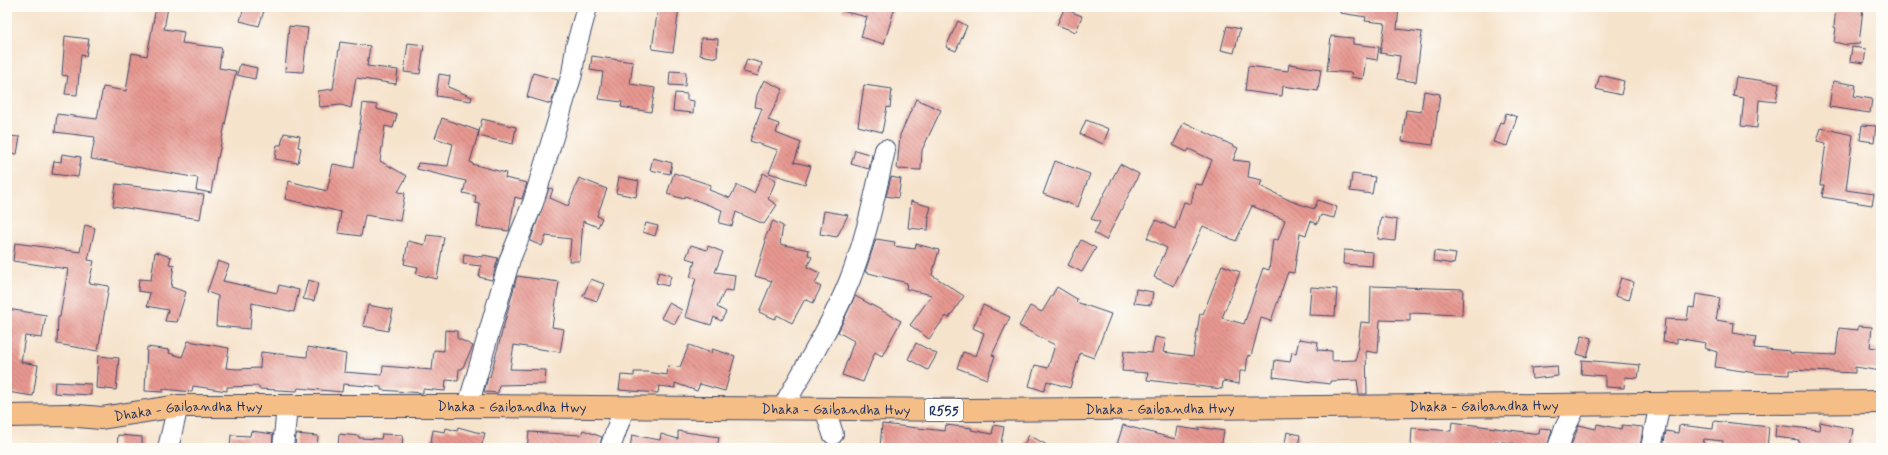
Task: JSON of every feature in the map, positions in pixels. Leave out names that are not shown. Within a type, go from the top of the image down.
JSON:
[{"type":"main road","name":"Dhaka - Gaibandha Hwy","points":[[7,416],[67,415],[101,418],[178,406],[468,406],[979,410],[1881,402]]},
{"type":"street","points":[[468,406],[510,259],[533,203],[572,74],[576,47],[587,7]]},
{"type":"street","points":[[782,409],[827,328],[849,282],[868,225],[885,150]]},
{"type":"street","points":[[1558,448],[1564,430],[1577,404]]},
{"type":"street","points":[[1651,448],[1660,404]]},
{"type":"street","points":[[168,448],[178,406]]},
{"type":"street","points":[[283,448],[287,407]]},
{"type":"street","points":[[610,448],[624,408]]},
{"type":"street","points":[[825,409],[833,434]]},
{"type":"building","points":[[156,7],[168,7],[164,29],[184,32],[182,43],[222,48],[219,68],[236,71],[218,158],[217,157],[211,193],[196,190],[198,178],[91,159],[95,137],[55,132],[57,114],[97,119],[103,87],[126,91],[132,53],[147,56]]},
{"type":"building","points":[[244,7],[264,11],[259,26],[240,21]]},
{"type":"building","points":[[658,7],[679,8],[673,52],[652,49]]},
{"type":"building","points":[[843,7],[895,7],[884,44],[861,37],[867,17],[842,11]]},
{"type":"building","points":[[1340,7],[1399,7],[1397,29],[1422,32],[1416,82],[1397,79],[1400,56],[1380,53],[1385,23],[1365,21],[1366,17],[1340,13]]},
{"type":"building","points":[[1836,7],[1863,8],[1859,44],[1847,45],[1834,42]]},
{"type":"building","points":[[1064,9],[1082,16],[1076,32],[1057,25]]},
{"type":"building","points":[[958,21],[967,26],[956,51],[946,47]]},
{"type":"building","points":[[289,26],[308,28],[303,72],[285,71]]},
{"type":"building","points":[[1227,26],[1240,29],[1234,53],[1221,50]]},
{"type":"building","points":[[65,36],[89,39],[86,56],[81,55],[77,95],[65,94],[68,76],[62,75]]},
{"type":"building","points":[[1331,36],[1353,38],[1353,44],[1379,47],[1377,60],[1366,58],[1363,79],[1351,77],[1352,73],[1327,71]]},
{"type":"building","points":[[701,38],[718,39],[717,58],[700,55]]},
{"type":"building","points":[[340,42],[370,46],[367,66],[398,70],[396,84],[356,78],[351,108],[341,105],[320,107],[318,91],[333,89]]},
{"type":"building","points":[[408,43],[424,45],[420,74],[404,72]]},
{"type":"building","points":[[1852,47],[1866,49],[1864,63],[1850,61]]},
{"type":"building","points":[[592,56],[633,62],[630,84],[655,88],[651,112],[621,107],[622,102],[599,99],[603,72],[590,70]]},
{"type":"building","points":[[747,59],[762,63],[758,76],[743,72]]},
{"type":"building","points":[[240,64],[257,68],[255,79],[237,75]]},
{"type":"building","points":[[1289,64],[1321,69],[1318,91],[1283,86],[1282,96],[1245,91],[1248,66],[1288,71]]},
{"type":"building","points":[[670,71],[686,72],[685,86],[669,85]]},
{"type":"building","points":[[533,73],[558,80],[551,104],[527,97]]},
{"type":"building","points":[[439,74],[450,76],[448,87],[472,97],[471,101],[436,96]]},
{"type":"building","points":[[1600,75],[1624,81],[1621,95],[1596,89]]},
{"type":"building","points":[[1736,77],[1779,83],[1776,102],[1759,100],[1757,128],[1741,126],[1744,98],[1733,96]]},
{"type":"building","points":[[764,80],[783,89],[768,120],[779,124],[776,133],[801,143],[794,162],[811,166],[805,184],[769,173],[778,150],[750,141],[762,108],[755,107],[757,95]]},
{"type":"building","points":[[1833,81],[1856,85],[1854,96],[1872,99],[1870,113],[1829,107]]},
{"type":"building","points":[[864,85],[892,89],[890,108],[887,107],[882,132],[858,126]]},
{"type":"building","points":[[1424,91],[1440,94],[1433,145],[1402,141],[1406,110],[1421,112]]},
{"type":"building","points":[[675,93],[687,94],[687,100],[694,101],[693,113],[673,111]]},
{"type":"building","points":[[916,99],[941,110],[922,150],[921,170],[897,169],[900,135]]},
{"type":"building","points":[[363,103],[377,105],[377,109],[397,115],[393,128],[385,126],[380,161],[407,176],[398,192],[405,193],[400,221],[365,215],[361,236],[338,233],[341,212],[285,199],[289,181],[327,191],[333,164],[354,168]]},
{"type":"building","points":[[1506,113],[1517,117],[1507,146],[1493,142],[1500,122],[1503,123]]},
{"type":"building","points":[[442,118],[479,131],[470,162],[472,164],[506,173],[505,178],[527,183],[522,199],[515,197],[509,231],[477,227],[480,204],[475,203],[476,196],[463,193],[466,181],[417,169],[418,163],[448,166],[453,144],[435,138]]},
{"type":"building","points":[[482,119],[516,127],[513,144],[478,136]]},
{"type":"building","points":[[1086,120],[1109,129],[1103,144],[1080,134]]},
{"type":"building","points":[[1184,122],[1238,148],[1233,160],[1250,162],[1248,177],[1262,180],[1260,186],[1291,201],[1314,209],[1318,200],[1337,207],[1334,218],[1321,215],[1317,224],[1311,221],[1306,235],[1300,233],[1294,273],[1288,272],[1271,321],[1261,318],[1251,356],[1248,355],[1246,371],[1240,371],[1239,384],[1223,381],[1222,389],[1147,380],[1148,373],[1122,371],[1124,351],[1152,353],[1155,337],[1166,339],[1163,352],[1193,356],[1200,313],[1203,314],[1222,265],[1240,272],[1222,318],[1244,324],[1263,268],[1269,270],[1273,239],[1278,240],[1285,220],[1252,206],[1236,241],[1203,226],[1174,286],[1154,277],[1167,248],[1147,238],[1156,220],[1175,229],[1184,202],[1191,204],[1195,184],[1202,185],[1212,160],[1189,149],[1187,152],[1173,145]]},
{"type":"building","points":[[1862,125],[1876,126],[1874,142],[1860,140]]},
{"type":"building","points":[[1821,128],[1853,135],[1846,190],[1874,194],[1872,205],[1822,197],[1824,185],[1820,185],[1826,143],[1817,141]]},
{"type":"building","points":[[284,133],[300,136],[298,147],[301,148],[298,163],[275,159],[277,145],[281,145]]},
{"type":"building","points":[[7,136],[20,137],[17,154],[7,153]]},
{"type":"building","points":[[855,150],[872,155],[869,169],[851,164]]},
{"type":"building","points":[[62,154],[81,157],[78,177],[52,174],[54,161],[61,162]]},
{"type":"building","points":[[653,158],[672,163],[670,174],[650,170]]},
{"type":"building","points":[[1055,161],[1090,174],[1078,207],[1043,194]]},
{"type":"building","points":[[1120,164],[1139,174],[1106,240],[1094,233],[1100,222],[1091,219]]},
{"type":"building","points":[[674,173],[711,185],[709,190],[730,198],[737,185],[754,193],[763,173],[776,180],[768,199],[777,205],[764,224],[736,212],[732,226],[719,223],[722,210],[685,196],[684,199],[667,194]]},
{"type":"building","points":[[1352,174],[1375,177],[1372,194],[1350,191]]},
{"type":"building","points":[[619,177],[639,181],[636,197],[616,193]]},
{"type":"building","points":[[891,177],[901,179],[898,198],[886,196]]},
{"type":"building","points":[[579,178],[607,189],[597,216],[602,218],[598,227],[583,221],[580,261],[569,261],[571,239],[546,236],[542,246],[530,241],[549,188],[553,189],[550,198],[568,206]]},
{"type":"building","points":[[116,184],[204,195],[200,219],[113,206]]},
{"type":"building","points":[[911,201],[931,207],[928,217],[928,230],[908,228]]},
{"type":"building","points":[[824,211],[848,215],[837,237],[820,234]]},
{"type":"building","points":[[1381,217],[1397,220],[1395,241],[1378,239]]},
{"type":"building","points":[[773,221],[783,226],[780,244],[809,250],[808,255],[812,257],[807,267],[820,273],[815,284],[821,287],[813,303],[805,299],[792,323],[777,315],[775,319],[759,312],[772,281],[755,276],[766,241],[764,240]]},
{"type":"building","points":[[646,223],[658,226],[655,236],[643,232]]},
{"type":"building","points":[[85,225],[95,228],[88,260],[94,261],[89,283],[109,286],[98,351],[57,344],[58,317],[60,317],[68,269],[13,261],[15,243],[80,252]]},
{"type":"building","points":[[427,235],[444,237],[437,279],[416,274],[418,267],[404,264],[408,241],[425,245]]},
{"type":"building","points":[[876,239],[895,242],[894,246],[915,249],[916,244],[939,250],[932,275],[964,296],[949,318],[946,316],[929,339],[910,325],[932,295],[906,289],[907,283],[865,272]]},
{"type":"building","points":[[1081,240],[1096,248],[1082,272],[1068,265]]},
{"type":"building","points":[[691,245],[707,250],[708,246],[723,252],[715,272],[735,275],[733,291],[725,290],[717,307],[726,312],[721,321],[714,317],[711,325],[685,317],[696,278],[690,277],[695,261],[686,258]]},
{"type":"building","points":[[1344,250],[1373,252],[1372,266],[1343,264]]},
{"type":"building","points":[[1434,251],[1456,254],[1454,264],[1433,261]]},
{"type":"building","points":[[155,252],[171,257],[169,264],[174,265],[171,287],[186,292],[177,322],[165,321],[168,310],[147,306],[150,293],[138,291],[139,279],[151,280]]},
{"type":"building","points":[[464,254],[483,257],[483,255],[498,258],[492,280],[479,277],[481,266],[463,264]]},
{"type":"building","points":[[218,261],[229,265],[223,281],[277,293],[279,285],[299,290],[294,312],[252,303],[250,329],[216,326],[218,296],[207,292]]},
{"type":"building","points":[[659,272],[671,276],[668,286],[656,283]]},
{"type":"building","points":[[517,276],[559,282],[552,327],[564,329],[560,352],[514,345],[510,369],[546,370],[545,384],[499,385],[498,393],[484,392],[488,377],[490,377]]},
{"type":"building","points":[[1621,278],[1634,282],[1629,300],[1615,296]]},
{"type":"building","points":[[591,279],[604,284],[597,301],[583,296]]},
{"type":"building","points":[[308,280],[318,283],[314,301],[303,299]]},
{"type":"building","points":[[1371,286],[1463,289],[1462,315],[1410,313],[1410,321],[1380,320],[1378,353],[1366,351],[1367,394],[1359,394],[1357,380],[1330,381],[1330,384],[1273,377],[1275,360],[1290,362],[1292,352],[1296,353],[1299,339],[1318,342],[1317,350],[1332,351],[1332,361],[1356,360],[1361,322],[1370,323]]},
{"type":"building","points":[[1057,287],[1077,299],[1076,302],[1111,314],[1094,358],[1080,353],[1070,388],[1047,381],[1044,391],[1029,386],[1035,365],[1048,368],[1055,345],[1019,326],[1030,306],[1042,312]]},
{"type":"building","points":[[1311,287],[1337,289],[1335,316],[1309,315]]},
{"type":"building","points":[[1136,289],[1153,292],[1151,305],[1134,303]]},
{"type":"building","points":[[1696,294],[1720,298],[1716,320],[1734,323],[1733,333],[1756,337],[1754,348],[1790,351],[1790,353],[1836,355],[1839,328],[1858,330],[1858,326],[1872,327],[1870,347],[1881,349],[1881,371],[1855,367],[1855,373],[1789,370],[1789,375],[1756,373],[1715,367],[1717,352],[1705,348],[1706,343],[1677,338],[1677,343],[1663,342],[1665,319],[1687,320],[1689,307],[1694,308]]},
{"type":"building","points":[[855,296],[901,321],[882,356],[875,352],[863,382],[842,375],[854,341],[838,332]]},
{"type":"building","points":[[669,303],[682,310],[675,324],[661,318]]},
{"type":"building","points":[[368,305],[393,310],[388,331],[363,326]]},
{"type":"building","points":[[983,305],[1010,317],[992,355],[995,356],[987,379],[957,368],[963,352],[976,356],[984,333],[973,328]]},
{"type":"building","points":[[7,309],[46,315],[42,338],[25,336],[21,362],[38,365],[33,396],[7,392]]},
{"type":"building","points":[[445,330],[457,331],[457,338],[473,346],[462,369],[459,369],[458,381],[446,380],[445,391],[423,389],[423,393],[381,390],[381,387],[343,384],[342,392],[298,388],[297,391],[259,389],[259,386],[227,387],[227,391],[193,386],[192,392],[163,389],[163,392],[145,391],[147,347],[170,350],[169,353],[182,357],[188,341],[229,348],[226,368],[237,369],[260,368],[261,352],[307,357],[308,347],[346,354],[344,372],[382,375],[383,366],[432,370],[434,350],[444,351]]},
{"type":"building","points":[[1582,335],[1592,338],[1587,357],[1577,354]]},
{"type":"building","points":[[916,343],[937,354],[928,370],[908,359]]},
{"type":"building","points":[[689,345],[711,353],[712,349],[735,356],[725,391],[700,384],[697,391],[675,383],[675,388],[659,386],[658,393],[619,390],[621,375],[634,376],[634,372],[647,372],[667,375],[668,366],[680,367]]},
{"type":"building","points":[[98,356],[119,358],[116,390],[96,388]]},
{"type":"building","points":[[1582,360],[1640,365],[1638,378],[1625,377],[1624,388],[1605,387],[1605,376],[1581,374]]},
{"type":"building","points":[[1557,366],[1558,376],[1532,379],[1531,368]]},
{"type":"building","points":[[55,382],[91,384],[91,395],[54,393]]},
{"type":"building","points":[[1714,421],[1769,427],[1767,448],[1722,448],[1723,441],[1704,439],[1702,448],[1663,448],[1666,431],[1678,433],[1679,425],[1713,429]]},
{"type":"building","points":[[1452,422],[1539,434],[1540,428],[1552,429],[1547,448],[1495,441],[1494,448],[1411,446],[1412,428],[1451,431]]},
{"type":"building","points":[[1820,422],[1853,429],[1850,448],[1798,448],[1799,440],[1775,437],[1776,425],[1819,430]]},
{"type":"building","points":[[882,424],[945,431],[946,425],[972,428],[971,430],[992,434],[994,425],[1004,427],[1000,448],[966,448],[939,445],[938,448],[880,448]]},
{"type":"building","points":[[1597,424],[1621,429],[1622,425],[1643,427],[1640,448],[1570,448],[1579,425],[1596,429]]},
{"type":"building","points":[[1123,425],[1175,439],[1177,427],[1199,430],[1199,427],[1224,431],[1221,448],[1116,448]]},
{"type":"building","points":[[458,427],[485,433],[481,448],[430,448],[433,430],[445,432],[446,428],[457,431]]},
{"type":"building","points":[[583,430],[602,437],[599,448],[527,448],[529,432],[581,435]]},
{"type":"building","points":[[251,431],[273,434],[272,448],[230,448],[231,435],[250,436]]},
{"type":"building","points":[[678,431],[719,437],[717,448],[630,448],[632,435],[660,440],[661,434],[678,439]]},
{"type":"building","points":[[1287,432],[1300,435],[1298,448],[1284,448]]},
{"type":"building","points":[[296,434],[318,436],[317,448],[295,448]]},
{"type":"building","points":[[339,434],[359,436],[359,438],[381,439],[382,434],[403,435],[402,448],[338,448]]},
{"type":"building","points":[[118,435],[142,437],[142,448],[117,448]]},
{"type":"building","points":[[1029,435],[1052,448],[1022,448]]}]
